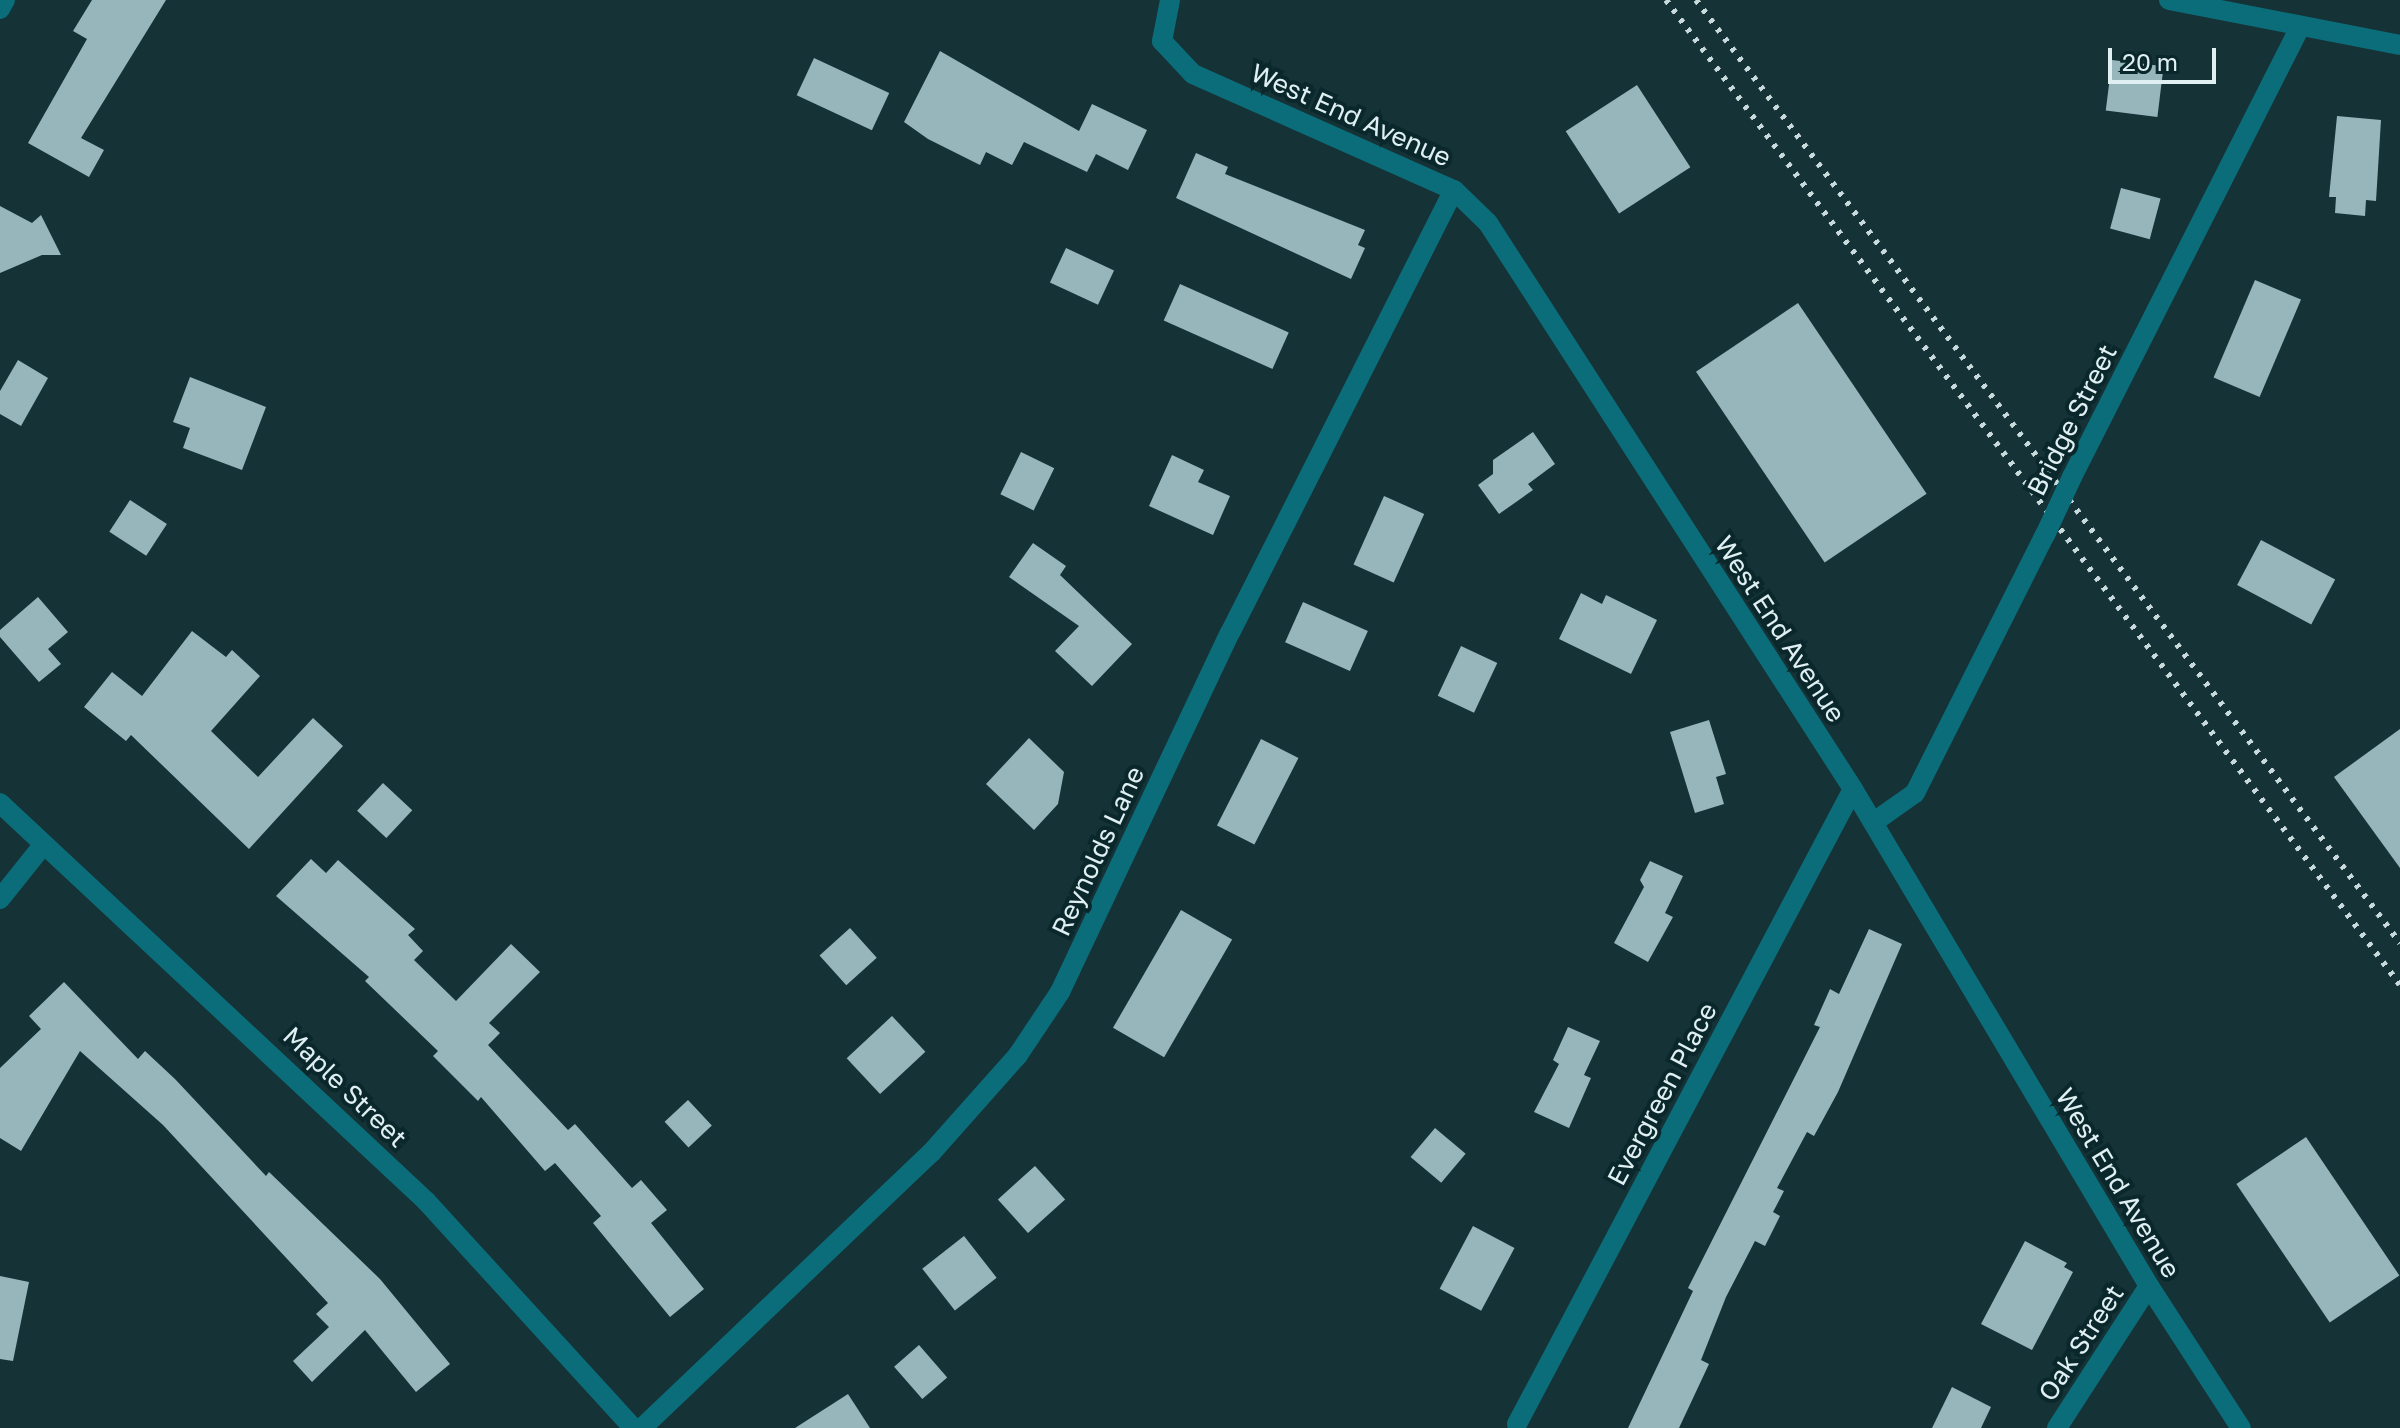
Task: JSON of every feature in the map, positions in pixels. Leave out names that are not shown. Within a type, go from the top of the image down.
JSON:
[{"type":"street","points":[[0,9],[5,0]]},
{"type":"street","name":"West End Avenue","points":[[1170,0],[1162,41],[1193,74],[1454,190],[1488,223],[1874,822],[2149,1286],[2241,1428]]},
{"type":"street","points":[[2169,0],[2400,45]]},
{"type":"street","name":"Bridge Street","points":[[1874,822],[1915,793],[2300,27]]},
{"type":"street","name":"Reynolds Lane","points":[[642,1428],[931,1153],[1018,1055],[1052,1004],[1297,497],[1454,190]]},
{"type":"street","name":"Evergreen Place","points":[[1517,1424],[1853,789]]},
{"type":"street","name":"Maple Street","points":[[0,803],[426,1201],[633,1428]]},
{"type":"street","points":[[0,899],[44,844]]},
{"type":"street","name":"Oak Street","points":[[2057,1428],[2149,1286]]},
{"type":"building","points":[[92,0],[166,0],[81,138],[104,150],[89,177],[28,143],[87,39],[73,31]]},
{"type":"building","points":[[940,51],[1079,131],[1092,104],[1147,130],[1128,170],[1096,154],[1087,172],[1024,142],[1012,165],[986,152],[980,165],[928,139],[904,122]]},
{"type":"building","points":[[814,58],[889,93],[872,130],[797,95]]},
{"type":"building","points":[[2112,60],[2164,66],[2157,117],[2106,111]]},
{"type":"building","points":[[1637,85],[1690,167],[1619,213],[1566,131]]},
{"type":"building","points":[[2337,116],[2381,120],[2376,201],[2366,200],[2365,216],[2335,213],[2336,197],[2329,197]]},
{"type":"building","points":[[1196,153],[1228,167],[1225,174],[1365,230],[1358,245],[1365,248],[1351,279],[1176,198]]},
{"type":"building","points":[[2121,188],[2161,199],[2150,239],[2110,229]]},
{"type":"building","points":[[0,206],[32,223],[41,215],[61,255],[42,255],[0,273]]},
{"type":"building","points":[[1066,248],[1114,270],[1098,305],[1050,282]]},
{"type":"building","points":[[2255,280],[2301,300],[2260,397],[2214,378]]},
{"type":"building","points":[[1180,284],[1289,332],[1272,369],[1164,321]]},
{"type":"building","points":[[1798,303],[1927,494],[1825,562],[1696,372]]},
{"type":"building","points":[[18,360],[48,378],[21,426],[0,414],[0,391]]},
{"type":"building","points":[[190,377],[266,407],[242,470],[183,448],[190,428],[173,422]]},
{"type":"building","points":[[1533,432],[1555,464],[1528,484],[1533,490],[1499,514],[1478,485],[1493,474],[1493,460]]},
{"type":"building","points":[[1021,452],[1054,468],[1034,510],[1000,494]]},
{"type":"building","points":[[1172,455],[1204,470],[1198,482],[1230,496],[1213,535],[1149,506]]},
{"type":"building","points":[[1384,496],[1424,514],[1394,582],[1353,565]]},
{"type":"building","points":[[130,500],[167,524],[146,556],[109,532]]},
{"type":"building","points":[[2261,540],[2335,579],[2311,624],[2237,585]]},
{"type":"building","points":[[1033,543],[1066,566],[1060,575],[1132,644],[1092,686],[1055,651],[1079,626],[1009,577]]},
{"type":"building","points":[[1581,593],[1602,604],[1606,595],[1657,620],[1631,674],[1559,639]]},
{"type":"building","points":[[38,597],[68,632],[48,649],[61,664],[39,682],[0,637],[0,630]]},
{"type":"building","points":[[1303,602],[1368,631],[1350,671],[1285,642]]},
{"type":"building","points":[[192,631],[226,657],[232,650],[260,676],[211,731],[258,777],[313,718],[343,746],[249,849],[131,735],[126,741],[84,707],[112,672],[142,696]]},
{"type":"building","points":[[1461,646],[1497,663],[1474,713],[1438,696]]},
{"type":"building","points":[[1709,720],[1726,774],[1716,777],[1724,804],[1695,813],[1670,732]]},
{"type":"building","points":[[2400,729],[2400,868],[2334,777]]},
{"type":"building","points":[[1029,738],[1064,772],[1058,804],[1034,830],[986,784]]},
{"type":"building","points":[[1261,739],[1298,758],[1254,844],[1217,825]]},
{"type":"building","points":[[383,783],[412,810],[386,838],[357,811]]},
{"type":"building","points":[[311,859],[326,873],[338,860],[415,929],[408,935],[423,951],[414,960],[456,1001],[511,944],[540,972],[489,1023],[500,1033],[488,1045],[568,1130],[575,1124],[632,1188],[641,1180],[667,1210],[651,1223],[704,1289],[670,1317],[593,1223],[601,1216],[555,1163],[545,1171],[481,1097],[478,1101],[433,1056],[438,1051],[365,981],[369,977],[276,896]]},
{"type":"building","points":[[1650,861],[1683,876],[1665,913],[1673,917],[1648,962],[1614,943],[1644,887],[1640,880]]},
{"type":"building","points":[[1181,910],[1232,939],[1164,1057],[1113,1028]]},
{"type":"building","points":[[850,928],[877,958],[846,985],[820,955]]},
{"type":"building","points":[[1869,929],[1902,944],[1838,1092],[1814,1136],[1807,1132],[1777,1188],[1784,1191],[1773,1212],[1780,1216],[1765,1246],[1755,1241],[1726,1297],[1701,1360],[1709,1364],[1679,1428],[1628,1428],[1693,1291],[1688,1288],[1820,1027],[1814,1025],[1830,989],[1839,994]]},
{"type":"building","points":[[64,982],[138,1059],[145,1051],[266,1176],[269,1172],[380,1279],[450,1364],[416,1392],[365,1330],[312,1382],[293,1361],[329,1327],[316,1314],[328,1303],[163,1125],[80,1051],[21,1151],[0,1138],[0,1068],[41,1029],[29,1016]]},
{"type":"building","points":[[892,1016],[925,1052],[880,1094],[847,1058]]},
{"type":"building","points":[[1568,1027],[1600,1041],[1584,1075],[1591,1078],[1569,1128],[1534,1112],[1559,1064],[1553,1060]]},
{"type":"building","points":[[688,1100],[712,1126],[688,1147],[665,1122]]},
{"type":"building","points":[[1435,1128],[1466,1154],[1441,1183],[1411,1157]]},
{"type":"building","points":[[2306,1137],[2399,1275],[2330,1322],[2236,1184]]},
{"type":"building","points":[[1035,1166],[1065,1199],[1028,1233],[998,1199]]},
{"type":"building","points":[[1473,1226],[1514,1248],[1481,1311],[1440,1289]]},
{"type":"building","points":[[964,1236],[997,1278],[955,1310],[922,1269]]},
{"type":"building","points":[[2025,1241],[2067,1263],[2064,1267],[2073,1272],[2032,1350],[1981,1324]]},
{"type":"building","points":[[0,1276],[29,1282],[13,1361],[0,1359]]},
{"type":"building","points":[[919,1345],[947,1377],[922,1399],[894,1367]]},
{"type":"building","points":[[1952,1387],[1991,1407],[1981,1428],[1932,1428]]},
{"type":"building","points":[[848,1394],[870,1428],[795,1428]]},
{"type":"railway","points":[[1666,0],[2400,985]]},
{"type":"railway","points":[[1696,0],[2400,943]]}]
